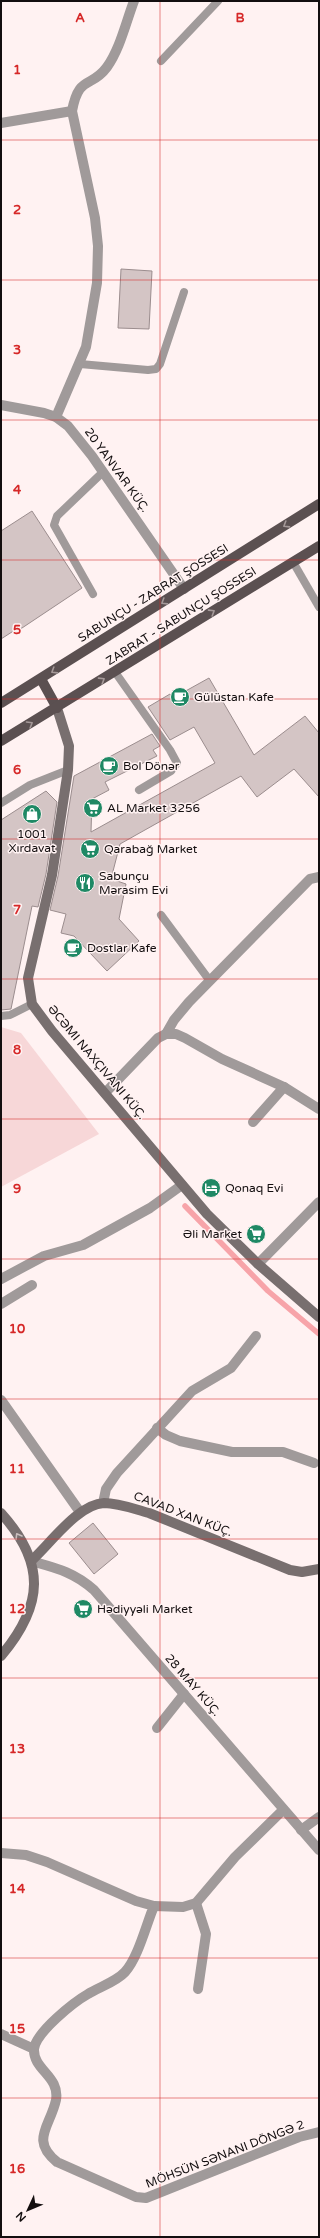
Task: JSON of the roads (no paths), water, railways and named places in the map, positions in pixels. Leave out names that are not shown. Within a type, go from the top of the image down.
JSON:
[{"type":"main road","name":"SABUNÇU - ZABRAT ŞOSSESI","points":[[1,703],[319,504]]},
{"type":"main road","name":"ZABRAT - SABUNÇU ŞOSSESI","points":[[2,741],[319,546]]},
{"type":"main road","points":[[41,679],[56,708]]},
{"type":"street","points":[[56,418],[86,347],[97,283],[98,246],[95,218],[72,111],[74,97],[80,87],[98,76],[107,67],[134,1]]},
{"type":"street","points":[[1,123],[72,111]]},
{"type":"street","name":"20 YANVAR KÜÇ.","points":[[1,405],[56,418],[77,436],[184,589]]},
{"type":"street","points":[[56,708],[69,746],[68,770],[52,875],[30,967],[29,990],[32,1004],[52,1031],[182,1185],[258,1264],[319,1318]]},
{"type":"street","points":[[105,1093],[150,1045],[166,1034],[174,1020],[210,981],[310,879],[319,877]]},
{"type":"street","points":[[166,1034],[176,1034],[185,1038],[222,1059],[284,1087],[319,1108]]},
{"type":"street","points":[[253,1122],[284,1087]]},
{"type":"street","points":[[1,1279],[44,1256],[82,1246],[150,1208],[182,1185]]},
{"type":"street","points":[[258,1264],[319,1202]]},
{"type":"street","points":[[1,1304],[32,1285]]},
{"type":"street","points":[[103,1503],[109,1482],[158,1428],[192,1391],[231,1368],[256,1336]]},
{"type":"street","points":[[1,1400],[80,1512]]},
{"type":"street","points":[[158,1428],[166,1434],[186,1442],[232,1452],[283,1452],[314,1463]]},
{"type":"street","name":"CAVAD XAN KÜÇ.","points":[[31,1561],[80,1512],[103,1503],[127,1506],[149,1513],[290,1570],[302,1572],[319,1569]]},
{"type":"street","points":[[1,1512],[19,1536],[31,1561],[34,1584],[32,1603],[27,1620],[15,1639],[1,1656]]},
{"type":"street","name":"28 MAY KÜÇ.","points":[[31,1561],[70,1572],[90,1586],[319,1850]]},
{"type":"street","points":[[158,1728],[184,1694]]},
{"type":"street","points":[[1,1853],[26,1855],[46,1862],[136,1901],[154,1906],[183,1907],[196,1903],[235,1857],[283,1810]]},
{"type":"street","points":[[301,1830],[319,1817]]},
{"type":"street","points":[[196,1903],[206,1934],[198,1989]]},
{"type":"street","points":[[1,2034],[34,2049],[44,2031],[75,2002],[123,1974],[130,1966],[154,1906]]},
{"type":"street","name":"MÖHSÜN SƏNANI DÖNGƏ 2","points":[[34,2049],[38,2064],[51,2078],[56,2087],[56,2100],[43,2138],[44,2149],[57,2162],[136,2197],[146,2198],[158,2195],[299,2137],[319,2132]]},
{"type":"lane","points":[[161,61],[218,1]]},
{"type":"lane","points":[[80,364],[148,370],[156,369],[160,364],[184,292]]},
{"type":"lane","points":[[93,594],[54,526],[57,516],[103,472]]},
{"type":"lane","points":[[293,562],[319,607]]},
{"type":"lane","points":[[115,672],[170,750],[176,763],[171,771],[139,790]]},
{"type":"lane","points":[[1,803],[30,785],[68,770]]},
{"type":"lane","points":[[161,915],[210,981]]},
{"type":"lane","points":[[1,1016],[10,1015],[32,1004]]},
{"type":"waterway","points":[[185,1206],[268,1291],[319,1334]]},
{"type":"place","name":"Gülüstan Kafe","points":[[180,697]]},
{"type":"place","name":"Bol Dönər","points":[[109,766]]},
{"type":"place","name":"AL Market 3256","points":[[93,808]]},
{"type":"place","name":"1001 Xırdavat","points":[[32,814]]},
{"type":"place","name":"Qarabağ Market","points":[[90,849]]},
{"type":"place","name":"Sabunçu Mərasim Evi","points":[[85,883]]},
{"type":"place","name":"Dostlar Kafe","points":[[73,948]]},
{"type":"place","name":"Qonaq Evi","points":[[211,1188]]},
{"type":"place","name":"Əli Market","points":[[256,1234]]},
{"type":"place","name":"Hədiyyəli Market","points":[[83,1609]]}]
